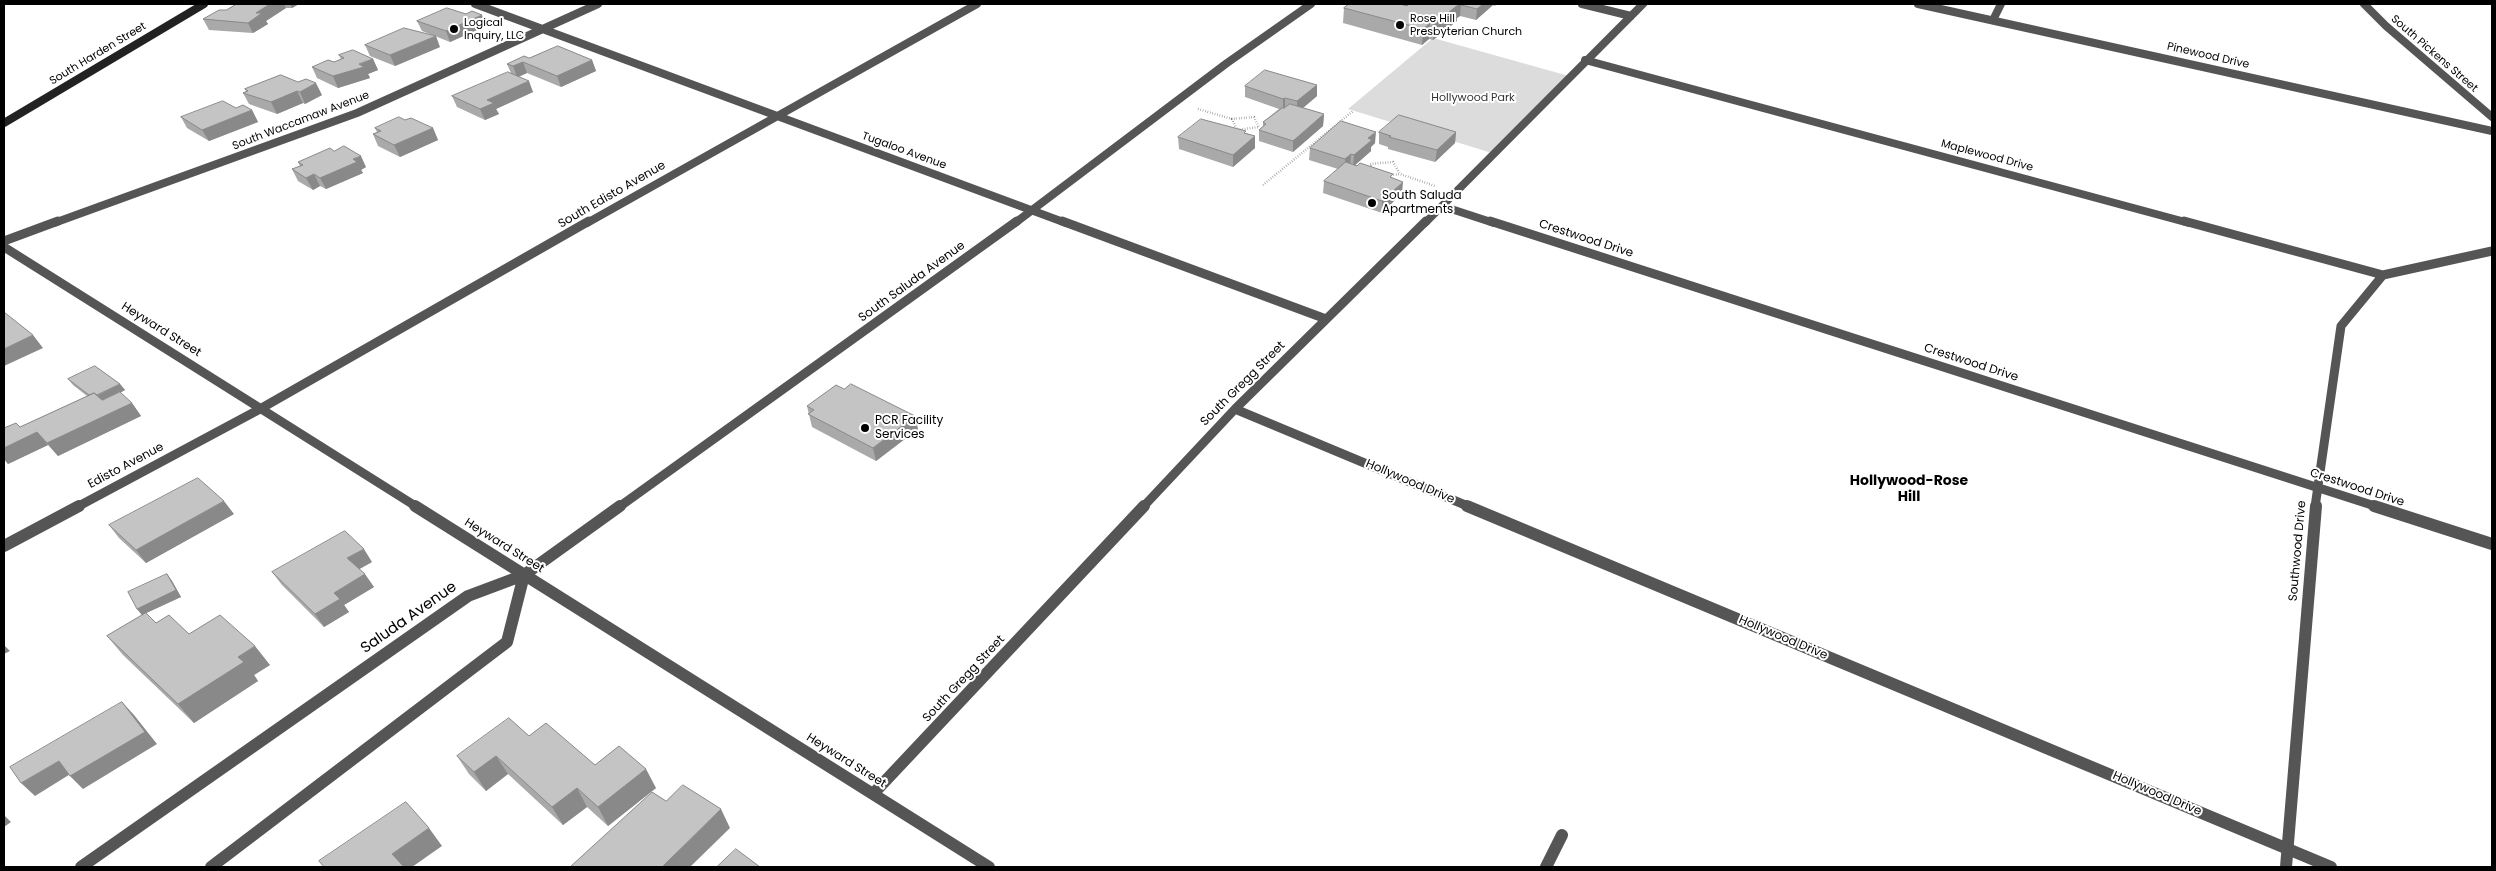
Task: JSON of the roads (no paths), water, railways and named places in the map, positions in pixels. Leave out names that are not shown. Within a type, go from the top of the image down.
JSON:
[{"type":"main road","name":"South Harden Street","points":[[4,123],[204,4]]},
{"type":"street","name":"Tugaloo Avenue","points":[[474,4],[1326,319]]},
{"type":"street","name":"South Waccamaw Avenue","points":[[4,241],[358,113],[598,4]]},
{"type":"street","name":"South Edisto Avenue","points":[[260,409],[776,115],[977,4]]},
{"type":"street","name":"South Saluda Avenue","points":[[524,575],[1033,210],[1227,63],[1311,4]]},
{"type":"street","points":[[1582,4],[1631,16]]},
{"type":"street","name":"South Gregg Street","points":[[873,794],[1235,409],[1442,206],[1585,60],[1643,4]]},
{"type":"street","name":"Pinewood Drive","points":[[1918,4],[2492,131]]},
{"type":"street","points":[[1993,20],[2001,4]]},
{"type":"street","name":"South Pickens Street","points":[[2364,4],[2386,26],[2492,117]]},
{"type":"street","name":"Maplewood Drive","points":[[1585,60],[2383,275]]},
{"type":"street","name":"Crestwood Drive","points":[[1442,206],[2492,544]]},
{"type":"street","name":"Heyward Street","points":[[4,247],[989,867]]},
{"type":"street","points":[[2383,275],[2492,251]]},
{"type":"street","name":"Southwood Drive","points":[[2286,867],[2317,488],[2341,326],[2383,275]]},
{"type":"street","name":"Edisto Avenue","points":[[4,546],[260,409]]},
{"type":"street","name":"Hollywood Drive","points":[[1235,409],[2331,867]]},
{"type":"street","points":[[211,867],[507,642],[524,575]]},
{"type":"street","name":"Saluda Avenue","points":[[81,867],[468,596],[524,575]]},
{"type":"street","points":[[1546,867],[1562,835]]},
{"type":"place","name":"Rose Hill Presbyterian Church","points":[[1400,25]]},
{"type":"place","name":"Logical Inquiry, LLC","points":[[454,29]]},
{"type":"place","name":"South Saluda Apartments","points":[[1372,203]]},
{"type":"place","name":"PCR Facility Services","points":[[865,428]]},
{"type":"district","name":"Hollywood-Rose Hill","points":[[1909,490]]},
{"type":"park label","name":"Hollywood Park","points":[[1473,98]]}]
